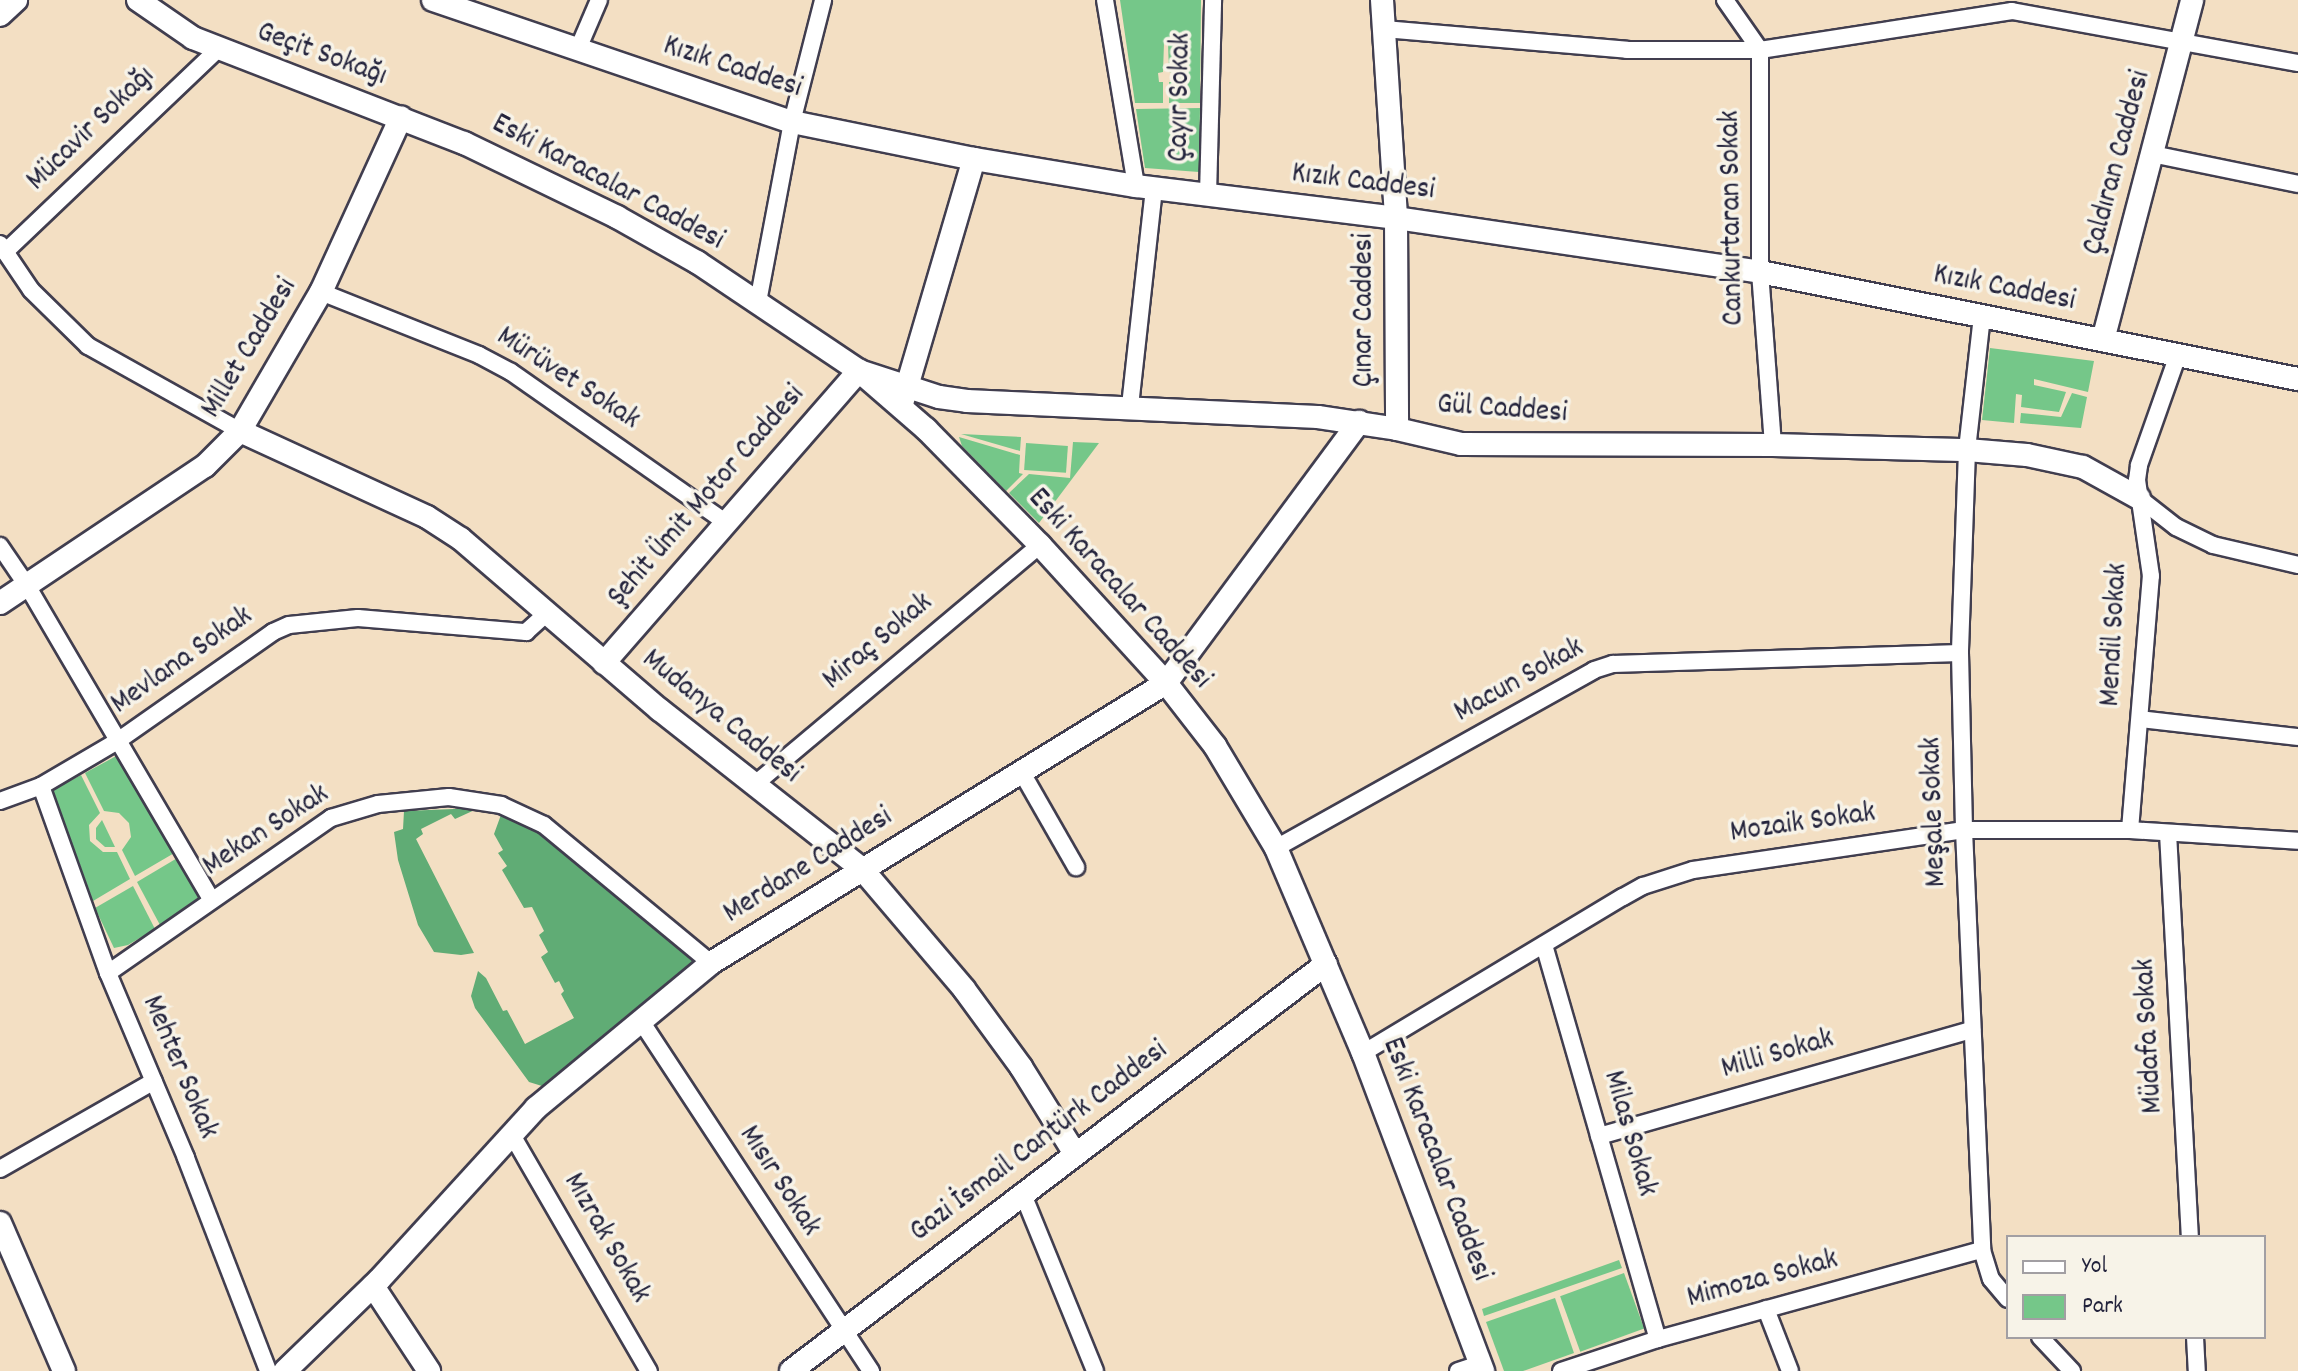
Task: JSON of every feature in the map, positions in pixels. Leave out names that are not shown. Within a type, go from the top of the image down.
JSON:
[{"type":"street","points":[[0,15],[16,0]]},
{"type":"street","name":"Geçit Sokağı","points":[[138,0],[193,38],[401,117]]},
{"type":"street","name":"Kızık Caddesi","points":[[433,0],[792,122],[974,159],[1145,187],[1396,218],[1760,272],[2298,379]]},
{"type":"street","points":[[578,49],[599,0]]},
{"type":"street","points":[[758,302],[792,122],[823,0]]},
{"type":"street","points":[[1105,0],[1145,187],[1130,406]]},
{"type":"street","name":"Çayır Sokak","points":[[1208,195],[1213,0]]},
{"type":"street","name":"Çınar Caddesi","points":[[1382,0],[1396,218],[1397,429]]},
{"type":"street","points":[[1725,0],[1760,50]]},
{"type":"street","points":[[1987,0],[2012,11],[2180,44],[2298,63]]},
{"type":"street","name":"Çaldıran Caddesi","points":[[2103,340],[2192,0]]},
{"type":"street","points":[[1384,29],[1627,50],[1760,50],[2012,11]]},
{"type":"street","name":"Mücavir Sokağı","points":[[3,248],[218,49]]},
{"type":"street","name":"Cankurtaran Sokak","points":[[1760,50],[1760,272],[1773,445]]},
{"type":"street","name":"Millet Caddesi","points":[[0,603],[205,466],[240,431],[321,292],[401,117]]},
{"type":"street","name":"Eski Karacalar Caddesi","points":[[401,117],[542,179],[617,217],[758,302],[903,397],[1166,683],[1215,746],[1276,848],[1363,1053],[1481,1368]]},
{"type":"street","points":[[2152,154],[2298,184]]},
{"type":"street","points":[[903,397],[974,159]]},
{"type":"street","points":[[3,248],[31,290],[88,346],[240,431]]},
{"type":"street","name":"Mürüvet Sokak","points":[[321,292],[479,355],[511,372],[725,522]]},
{"type":"street","name":"Meşale Sokak","points":[[1982,316],[1967,450],[1960,653],[1964,830],[1982,1250],[1991,1279],[2006,1297]]},
{"type":"street","name":"Mendil Sokak","points":[[2130,830],[2151,576],[2139,498],[2139,465],[2178,355]]},
{"type":"street","name":"Şehit Ümit Motor Caddesi","points":[[604,663],[859,371]]},
{"type":"street","name":"Gül Caddesi","points":[[903,397],[1130,406],[1359,422],[1461,444],[1773,445],[1967,450],[2027,455],[2083,467],[2139,498]]},
{"type":"street","name":"Merdane Caddesi","points":[[285,1371],[373,1286],[536,1108],[711,963],[1166,683],[1359,422]]},
{"type":"street","name":"Mudanya Caddesi","points":[[240,431],[427,517],[474,548],[604,663],[862,869],[964,989],[1021,1067],[1074,1152]]},
{"type":"street","points":[[2139,498],[2176,527],[2213,545],[2298,565]]},
{"type":"street","name":"Miraç Sokak","points":[[754,785],[1040,545]]},
{"type":"street","points":[[0,546],[28,587],[212,900]]},
{"type":"street","name":"Mevlana Sokak","points":[[0,801],[41,786],[119,740],[273,632],[289,625],[358,618],[526,632],[548,612]]},
{"type":"street","name":"Macun Sokak","points":[[1276,848],[1594,670],[1613,664],[1960,653]]},
{"type":"street","points":[[2140,719],[2298,737]]},
{"type":"street","points":[[1021,771],[1076,867]]},
{"type":"street","name":"Mehter Sokak","points":[[41,786],[108,973],[268,1371]]},
{"type":"street","name":"Mekan Sokak","points":[[108,973],[331,818],[390,803],[449,797],[476,800],[525,813],[544,825],[711,963]]},
{"type":"street","name":"Mozaik Sokak","points":[[1363,1053],[1623,897],[1670,876],[1964,830],[2130,830],[2298,841]]},
{"type":"street","name":"Müdafa Sokak","points":[[2168,833],[2190,1235]]},
{"type":"street","name":"Milas Sokak","points":[[1544,945],[1658,1339]]},
{"type":"street","name":"Gazi İsmail Cantürk Caddesi","points":[[791,1371],[1074,1152],[1326,964]]},
{"type":"street","name":"Mısır Sokak","points":[[641,1021],[871,1371]]},
{"type":"street","name":"Milli Sokak","points":[[1599,1136],[1972,1030]]},
{"type":"street","points":[[0,1169],[154,1081]]},
{"type":"street","name":"Mızrak Sokak","points":[[512,1135],[649,1371]]},
{"type":"street","points":[[1022,1192],[1095,1371]]},
{"type":"street","points":[[0,1223],[64,1371]]},
{"type":"street","name":"Mimoza Sokak","points":[[1561,1371],[1658,1339],[1982,1250]]},
{"type":"street","points":[[373,1286],[429,1371]]},
{"type":"street","points":[[1766,1309],[1790,1371]]},
{"type":"street","points":[[2042,1339],[2072,1371]]},
{"type":"street","points":[[2195,1339],[2197,1371]]},
{"type":"street","points":[[1458,1371],[1481,1368]]},
{"type":"green space","points":[[1120,0],[1201,0],[1200,103],[1169,103],[1169,82],[1173,82],[1173,73],[1169,72],[1168,43],[1164,43],[1163,72],[1158,73],[1159,82],[1163,82],[1163,103],[1135,103]]},
{"type":"green space","points":[[1200,108],[1199,172],[1145,168],[1136,109]]},
{"type":"green space","points":[[1990,348],[2094,361],[2088,392],[2034,379],[2034,385],[2066,392],[2059,412],[2021,407],[2022,395],[2016,394],[2014,423],[1982,420]]},
{"type":"green space","points":[[2072,393],[2087,397],[2081,428],[2020,423],[2021,413],[2061,417]]},
{"type":"green space","points":[[961,434],[1021,437],[1020,451]]},
{"type":"green space","points":[[959,437],[1020,455],[1019,473],[1023,474],[1006,491],[962,446]]},
{"type":"green space","points":[[1073,442],[1099,443],[1039,523],[1009,493],[1029,474],[1070,478]]},
{"type":"green space","points":[[1026,443],[1068,446],[1066,473],[1024,470]]},
{"type":"green space","points":[[118,755],[176,852],[135,876],[122,850],[131,837],[129,823],[119,813],[104,811],[85,773]]},
{"type":"green space","points":[[81,775],[100,813],[89,825],[90,841],[103,852],[117,852],[130,879],[93,901],[53,790]]},
{"type":"green space","points":[[479,808],[455,819],[451,814],[421,829],[423,834],[416,839],[474,953],[434,952],[418,925],[398,860],[394,832],[403,829],[404,811]]},
{"type":"green space","points":[[502,812],[533,826],[696,962],[542,1086],[529,1082],[475,1008],[471,996],[478,971],[486,978],[503,1011],[507,1010],[525,1044],[574,1018],[561,994],[564,991],[559,981],[555,983],[541,957],[548,952],[539,935],[544,931],[532,907],[524,908],[502,870],[507,866],[498,853],[503,850],[494,834]]},
{"type":"green space","points":[[102,820],[115,847],[105,847],[96,839],[96,828]]},
{"type":"green space","points":[[179,857],[199,890],[199,897],[160,925],[137,882]]},
{"type":"green space","points":[[133,886],[155,929],[128,945],[114,948],[95,908]]},
{"type":"green space","points":[[1619,1260],[1622,1268],[1484,1316],[1482,1309]]},
{"type":"green space","points":[[1624,1273],[1644,1328],[1580,1352],[1560,1296]]},
{"type":"green space","points":[[1555,1298],[1574,1353],[1523,1371],[1504,1371],[1486,1322]]}]
